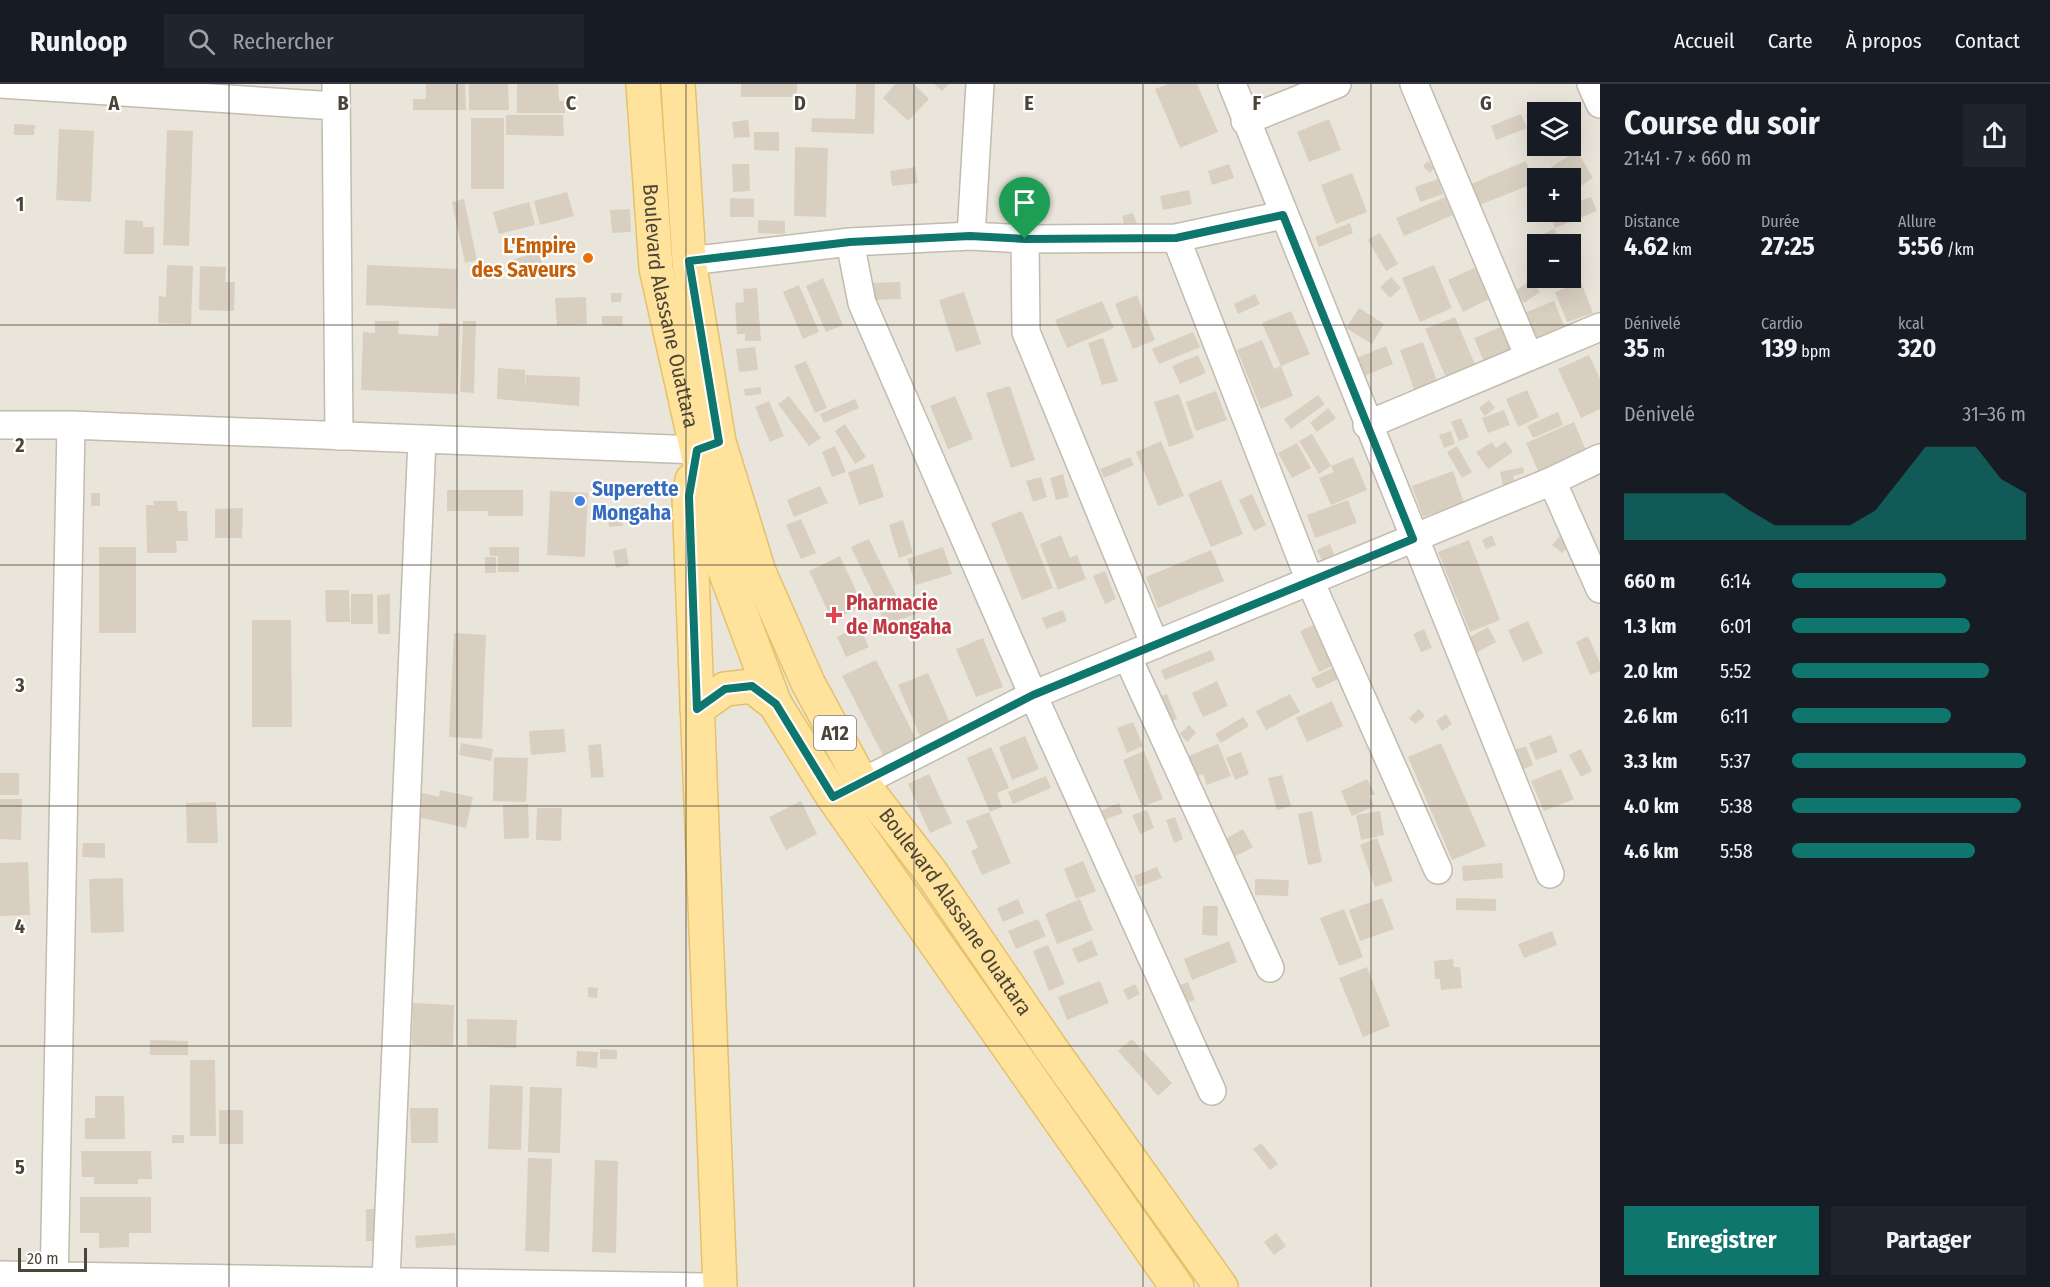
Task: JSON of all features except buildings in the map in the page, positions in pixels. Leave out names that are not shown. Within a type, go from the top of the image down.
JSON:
[{"type":"main road","name":"Boulevard Alassane Ouattara","points":[[643,84],[656,268],[708,446],[759,572],[808,683],[862,783],[930,871],[1052,1050],[1221,1287]]},
{"type":"main road","name":"Boulevard Alassane Ouattara","points":[[678,84],[689,261],[722,563],[776,704],[833,797],[1177,1287]]},
{"type":"main road","name":"A12","points":[[708,446],[689,496],[720,1287]]},
{"type":"main road","points":[[697,709],[725,689],[752,686],[776,704]]},
{"type":"street","points":[[0,84],[335,95],[339,436]]},
{"type":"street","points":[[970,236],[980,84]]},
{"type":"street","points":[[1232,84],[1367,425],[1550,874]]},
{"type":"street","points":[[1245,121],[1337,84]]},
{"type":"street","points":[[1414,84],[1529,357]]},
{"type":"street","points":[[1591,84],[1600,104]]},
{"type":"street","points":[[689,261],[850,242],[970,236],[1025,239],[1176,238],[1283,215]]},
{"type":"street","points":[[1176,238],[1310,581],[1438,870]]},
{"type":"street","points":[[1025,239],[1026,332],[1155,645]]},
{"type":"street","points":[[850,242],[862,303],[1033,695],[1212,1091]]},
{"type":"street","points":[[1367,425],[1600,327]]},
{"type":"street","points":[[0,425],[71,425],[422,439],[708,446]]},
{"type":"street","points":[[55,1282],[71,425]]},
{"type":"street","points":[[386,1281],[422,439]]},
{"type":"street","points":[[833,797],[1033,695],[1552,481],[1600,458]]},
{"type":"street","points":[[1552,481],[1600,589]]},
{"type":"street","points":[[1127,656],[1270,968]]},
{"type":"street","points":[[0,1275],[55,1282],[386,1281],[705,1287]]},
{"type":"shaded area","points":[[0,84],[1600,84],[1600,1287],[0,1287]]},
{"type":"place","name":"L'Empire des Saveurs","points":[[588,258]]},
{"type":"place","name":"Superette Mongaha","points":[[580,501]]},
{"type":"place","name":"Pharmacie de Mongaha","points":[[834,615]]},
{"type":"route","points":[[1283,215],[1413,539],[1033,695],[833,797],[776,704],[752,686],[725,689],[697,709],[689,496],[697,450],[719,442],[689,261],[850,242],[970,236],[1025,239],[1176,238],[1283,215]]}]
